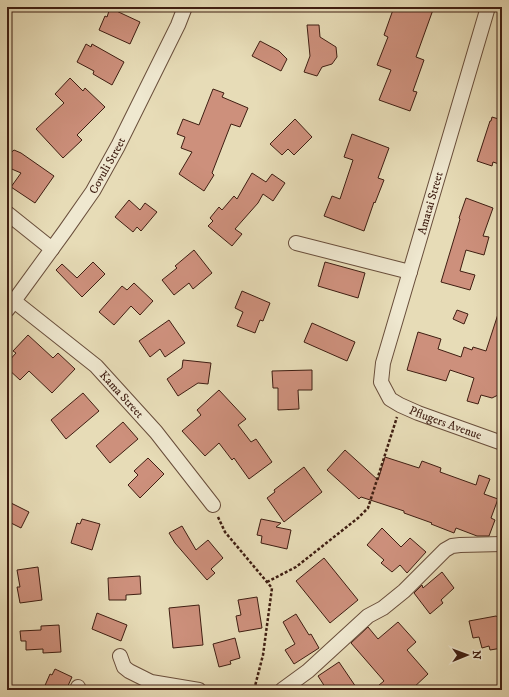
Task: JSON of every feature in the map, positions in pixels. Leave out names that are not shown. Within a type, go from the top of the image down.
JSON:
[{"type":"street","name":"Covuli Street","points":[[11,306],[93,190],[118,146],[185,7]]},
{"type":"street","name":"Amatai Street","points":[[395,402],[381,382],[383,362],[488,7]]},
{"type":"street","points":[[7,213],[52,249]]},
{"type":"street","points":[[296,243],[410,272]]},
{"type":"street","name":"Kama Street","points":[[11,306],[96,366],[156,432],[213,505]]},
{"type":"street","name":"Pflugers Avenue","points":[[395,402],[418,413],[502,444]]},
{"type":"street","points":[[282,690],[308,671],[368,616],[383,608],[404,591],[445,550],[452,546],[460,545],[502,544]]},
{"type":"street","points":[[120,656],[124,667],[151,682],[199,690]]},
{"type":"path","points":[[267,582],[296,567],[358,518],[368,508],[395,402]]},
{"type":"path","points":[[213,505],[226,532],[272,588],[263,655],[254,690]]},
{"type":"building","points":[[394,7],[434,7],[416,57],[424,60],[413,91],[417,92],[410,111],[379,100],[391,70],[377,65],[388,37],[384,35]]},
{"type":"building","points":[[110,8],[140,22],[130,44],[99,30],[105,16],[107,17]]},
{"type":"building","points":[[307,25],[319,25],[320,37],[336,47],[337,57],[332,64],[322,67],[317,76],[304,72],[310,56]]},
{"type":"building","points":[[260,41],[279,51],[287,59],[281,71],[252,56]]},
{"type":"building","points":[[86,44],[91,47],[92,44],[124,62],[112,85],[93,74],[94,71],[77,62]]},
{"type":"building","points":[[70,78],[83,91],[85,88],[105,107],[77,135],[82,140],[63,158],[36,129],[64,103],[55,94]]},
{"type":"building","points":[[213,89],[224,93],[222,97],[248,108],[240,127],[231,124],[212,173],[214,175],[204,191],[179,174],[192,152],[181,148],[185,137],[177,134],[183,119],[199,125]]},
{"type":"building","points":[[492,117],[502,120],[502,165],[493,162],[492,166],[477,161]]},
{"type":"building","points":[[295,119],[312,137],[294,155],[288,149],[282,155],[270,144]]},
{"type":"building","points":[[352,134],[389,148],[378,178],[384,180],[375,203],[374,202],[364,231],[324,216],[332,196],[340,199],[353,160],[344,157]]},
{"type":"building","points":[[14,150],[21,153],[54,176],[35,203],[11,187],[21,173],[7,167],[7,156]]},
{"type":"building","points":[[252,173],[266,182],[272,174],[285,183],[273,201],[263,194],[258,203],[235,229],[242,234],[232,246],[208,226],[213,221],[210,218],[219,207],[222,210],[234,196],[237,199]]},
{"type":"building","points":[[466,198],[493,208],[483,236],[489,237],[484,255],[466,250],[460,271],[475,275],[470,290],[441,282]]},
{"type":"building","points":[[129,200],[140,210],[145,203],[157,212],[141,231],[137,227],[133,232],[115,217]]},
{"type":"building","points":[[194,250],[212,273],[193,289],[189,283],[174,295],[162,280],[177,268],[175,266]]},
{"type":"building","points":[[93,262],[105,274],[82,297],[56,270],[62,264],[77,278]]},
{"type":"building","points":[[325,262],[365,273],[358,298],[318,286]]},
{"type":"building","points":[[134,283],[153,301],[140,315],[131,306],[114,325],[99,312],[122,286],[127,290]]},
{"type":"building","points":[[242,291],[270,303],[263,321],[260,320],[255,333],[237,326],[243,312],[235,308]]},
{"type":"building","points":[[500,308],[502,309],[502,387],[500,394],[492,398],[481,395],[478,404],[467,401],[474,378],[450,370],[446,381],[407,370],[418,332],[441,339],[438,349],[461,357],[464,347],[472,350],[473,347],[486,351]]},
{"type":"building","points":[[457,310],[468,314],[464,324],[453,319]]},
{"type":"building","points":[[169,320],[185,343],[165,357],[160,349],[150,357],[139,341]]},
{"type":"building","points":[[312,323],[355,342],[347,361],[304,342]]},
{"type":"building","points":[[28,335],[53,358],[58,353],[75,369],[52,393],[29,371],[20,380],[7,368],[7,363],[16,353],[13,351]]},
{"type":"building","points":[[183,360],[211,363],[208,384],[198,383],[178,396],[167,379],[182,368]]},
{"type":"building","points":[[312,370],[312,390],[298,390],[299,409],[278,410],[278,388],[273,388],[272,371]]},
{"type":"building","points":[[219,390],[246,419],[238,425],[251,442],[256,439],[272,462],[249,479],[234,458],[232,460],[219,443],[205,456],[182,431],[201,415],[197,410]]},
{"type":"building","points":[[83,393],[99,411],[66,439],[51,420]]},
{"type":"building","points":[[123,422],[138,439],[110,463],[96,446]]},
{"type":"building","points":[[345,450],[378,480],[385,457],[419,468],[422,461],[441,468],[440,472],[476,485],[479,475],[490,479],[484,494],[498,499],[491,518],[495,520],[489,536],[477,536],[456,528],[454,533],[404,513],[404,511],[361,497],[359,499],[327,470]]},
{"type":"building","points":[[148,458],[164,474],[140,498],[128,485],[138,475],[134,471]]},
{"type":"building","points":[[304,467],[322,492],[284,522],[267,498],[275,492],[274,490]]},
{"type":"building","points":[[7,501],[29,512],[21,528],[7,521]]},
{"type":"building","points":[[82,519],[100,524],[92,550],[71,543],[77,523],[80,524]]},
{"type":"building","points":[[261,519],[281,523],[276,527],[291,530],[287,549],[261,543],[262,536],[257,535]]},
{"type":"building","points":[[182,526],[196,550],[208,540],[223,558],[211,569],[215,573],[207,580],[175,543],[169,533]]},
{"type":"building","points":[[382,528],[401,547],[410,538],[426,552],[407,573],[400,565],[392,572],[381,563],[384,560],[367,545]]},
{"type":"building","points":[[324,558],[358,600],[330,623],[296,581]]},
{"type":"building","points":[[38,567],[42,600],[20,603],[17,587],[20,587],[17,570]]},
{"type":"building","points":[[442,572],[454,588],[441,600],[443,603],[430,614],[414,593],[422,585],[423,588]]},
{"type":"building","points":[[140,576],[141,594],[126,595],[126,600],[109,600],[108,578]]},
{"type":"building","points":[[257,597],[262,628],[239,632],[236,616],[241,615],[238,600]]},
{"type":"building","points":[[199,605],[203,645],[173,648],[169,608]]},
{"type":"building","points":[[97,613],[127,625],[121,641],[92,629]]},
{"type":"building","points":[[296,614],[309,635],[311,634],[319,648],[294,664],[285,650],[295,644],[283,622]]},
{"type":"building","points":[[496,616],[502,619],[502,648],[490,650],[489,646],[482,648],[479,637],[473,638],[469,621]]},
{"type":"building","points":[[398,622],[416,642],[407,650],[428,674],[411,690],[373,690],[384,681],[351,643],[368,627],[378,639]]},
{"type":"building","points":[[59,625],[61,652],[43,653],[43,649],[26,650],[26,641],[21,641],[20,631],[41,630],[41,626]]},
{"type":"building","points":[[235,638],[240,658],[230,661],[231,664],[219,667],[213,644]]},
{"type":"building","points":[[339,662],[358,690],[327,690],[318,676]]},
{"type":"building","points":[[55,669],[72,677],[66,690],[43,690],[50,674],[52,675]]}]
